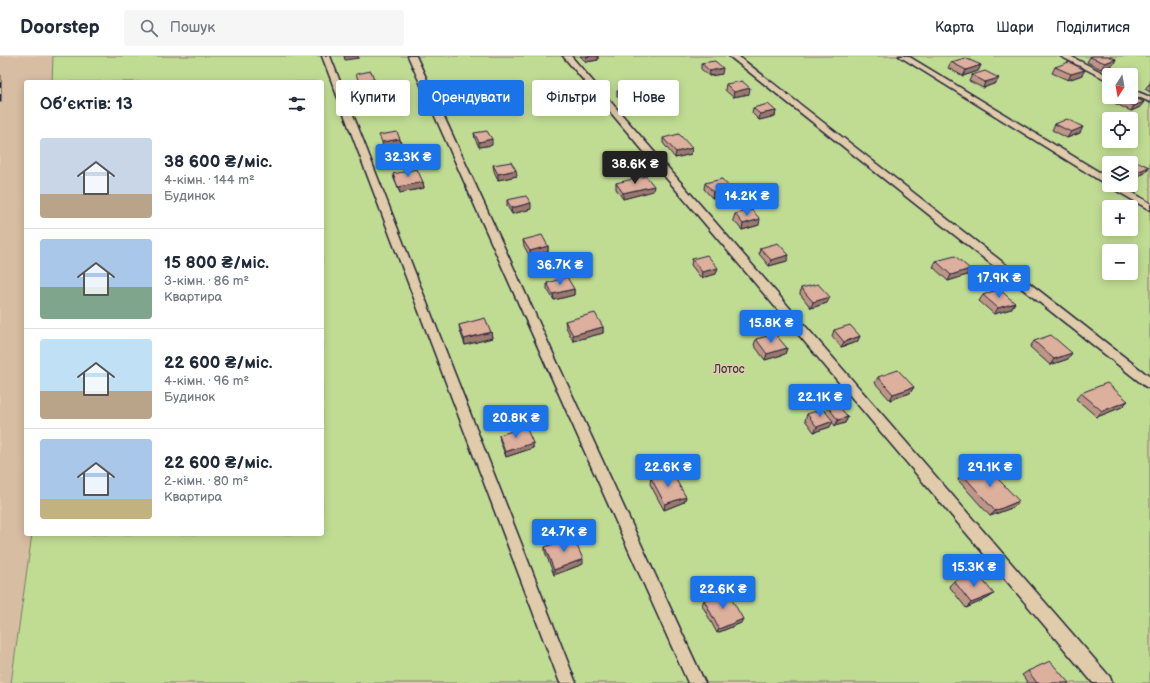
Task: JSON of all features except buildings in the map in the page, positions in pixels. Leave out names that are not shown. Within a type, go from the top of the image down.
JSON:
[{"type":"lane","points":[[326,56],[568,683]]},
{"type":"lane","points":[[412,56],[697,683]]},
{"type":"lane","points":[[567,56],[1104,683]]},
{"type":"lane","points":[[733,56],[1150,384]]},
{"type":"lane","points":[[903,56],[1102,178]]},
{"type":"lane","points":[[1064,56],[1102,75]]},
{"type":"lane","points":[[1138,94],[1150,100]]},
{"type":"lane","points":[[1125,192],[1150,207]]},
{"type":"shaded area","points":[[0,56],[53,56],[52,80],[24,80],[24,536],[32,536],[11,683],[0,683]]},
{"type":"green space","name":"Лотос","points":[[53,56],[1150,56],[1150,683],[11,683],[32,536],[324,536],[324,80],[52,80]]},
{"type":"railway","points":[[0,76],[0,101]]}]
